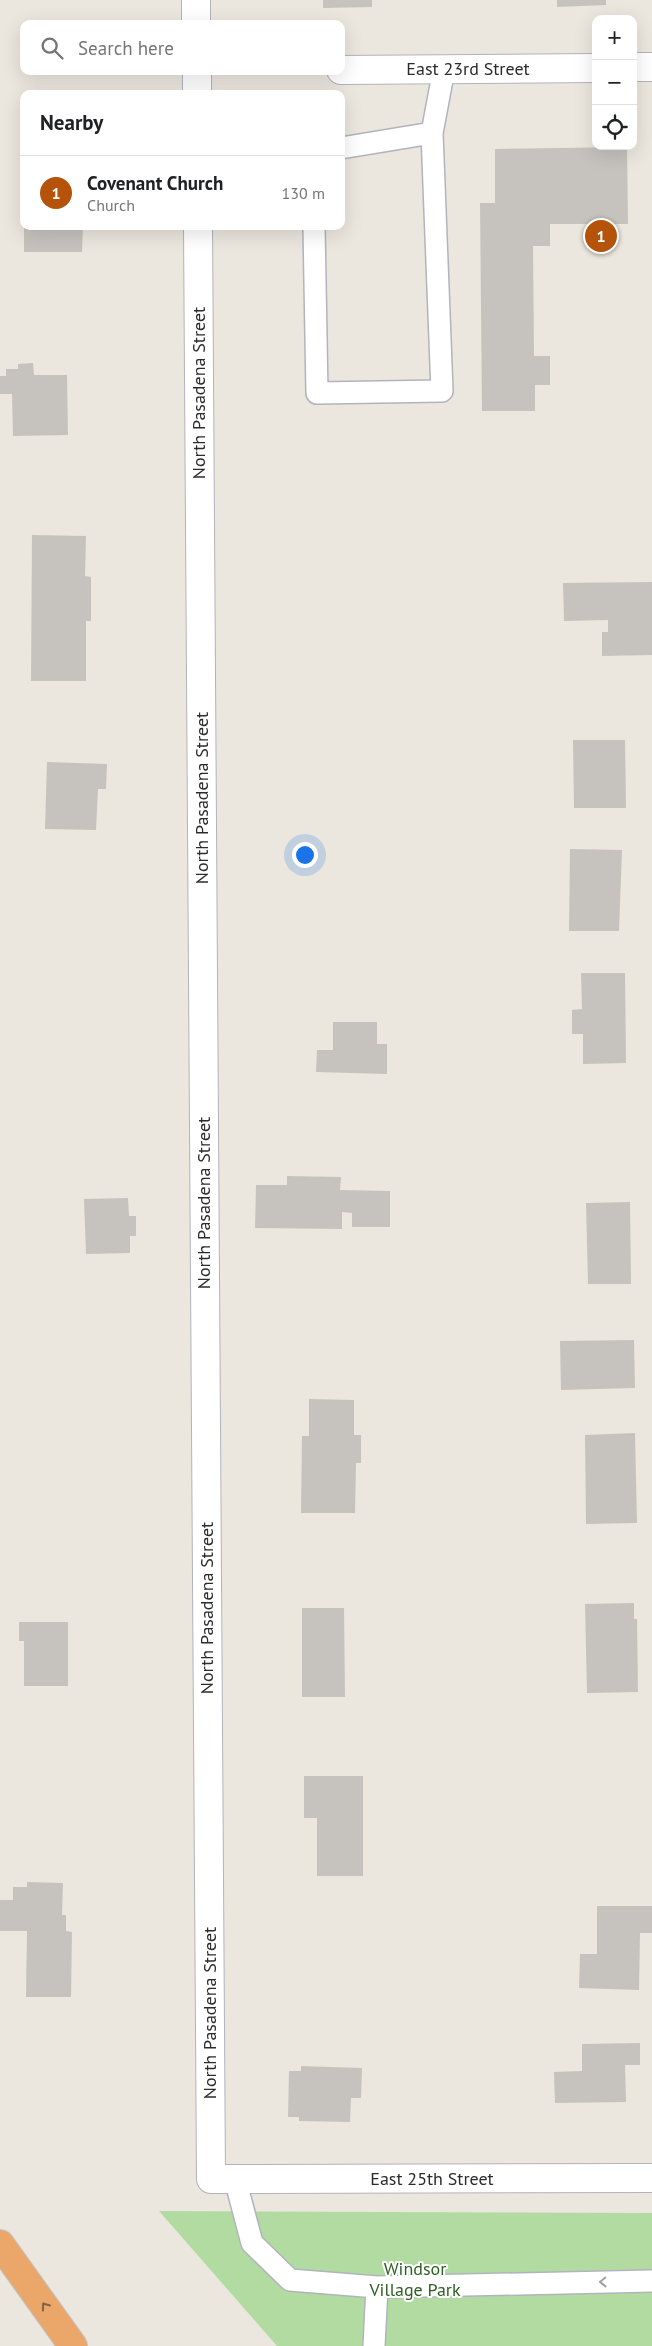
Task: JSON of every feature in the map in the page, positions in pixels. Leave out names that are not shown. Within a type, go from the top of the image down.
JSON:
[{"type":"highway","points":[[0,2244],[73,2346]]},
{"type":"street","points":[[196,0],[196,20]]},
{"type":"street","points":[[637,68],[652,67]]},
{"type":"street","name":"East 23rd Street","points":[[345,70],[592,68]]},
{"type":"street","points":[[197,90],[198,75]]},
{"type":"street","name":"North Pasadena Street","points":[[198,230],[223,2179]]},
{"type":"street","name":"East 25th Street","points":[[223,2179],[652,2178]]},
{"type":"lane","points":[[314,230],[317,393],[442,391],[432,133],[444,69]]},
{"type":"lane","points":[[345,147],[432,133]]},
{"type":"lane","points":[[223,2179],[252,2243],[290,2280],[377,2287],[652,2281]]},
{"type":"lane","points":[[374,2346],[377,2287]]},
{"type":"green space","name":"Windsor Village Park","points":[[159,2211],[652,2213],[652,2346],[277,2346]]},
{"type":"building","points":[[323,0],[372,0],[372,7],[323,8]]},
{"type":"building","points":[[557,0],[606,0],[606,5],[557,7]]},
{"type":"building","points":[[592,148],[592,150],[627,150],[628,224],[550,224],[550,246],[533,246],[534,356],[550,356],[550,385],[535,385],[535,411],[482,411],[480,203],[495,203],[495,149]]},
{"type":"building","points":[[24,230],[83,230],[82,252],[24,252]]},
{"type":"building","points":[[33,363],[34,375],[67,375],[68,435],[13,436],[12,394],[0,394],[0,376],[6,376],[6,369],[18,369],[18,364]]},
{"type":"building","points":[[32,535],[86,536],[85,576],[91,577],[91,621],[86,621],[86,681],[31,681]]},
{"type":"building","points":[[652,582],[652,655],[602,656],[602,632],[608,632],[608,620],[564,621],[563,583]]},
{"type":"building","points":[[573,740],[625,740],[626,808],[574,808]]},
{"type":"building","points":[[47,762],[107,764],[106,789],[98,789],[96,830],[45,829]]},
{"type":"building","points":[[570,849],[622,850],[619,931],[569,931]]},
{"type":"building","points":[[581,973],[625,973],[626,1063],[583,1064],[583,1034],[572,1034],[572,1010],[582,1009]]},
{"type":"building","points":[[333,1022],[377,1022],[377,1044],[387,1044],[387,1074],[316,1072],[317,1050],[333,1050]]},
{"type":"building","points":[[287,1176],[341,1177],[340,1190],[390,1191],[390,1227],[352,1227],[352,1213],[342,1212],[342,1229],[255,1228],[256,1185],[287,1185]]},
{"type":"building","points":[[128,1198],[129,1216],[136,1216],[136,1236],[130,1236],[130,1253],[86,1254],[84,1199]]},
{"type":"building","points":[[630,1202],[631,1284],[588,1284],[586,1203]]},
{"type":"building","points":[[634,1340],[635,1388],[561,1390],[560,1341]]},
{"type":"building","points":[[309,1399],[354,1400],[354,1435],[361,1435],[361,1463],[356,1463],[355,1513],[301,1513],[302,1436],[309,1436]]},
{"type":"building","points":[[635,1433],[637,1523],[586,1524],[585,1435]]},
{"type":"building","points":[[634,1603],[634,1619],[637,1619],[638,1692],[587,1693],[585,1604]]},
{"type":"building","points":[[302,1608],[344,1608],[345,1697],[302,1697]]},
{"type":"building","points":[[19,1622],[68,1622],[68,1686],[24,1686],[24,1641],[19,1641]]},
{"type":"building","points":[[304,1776],[363,1776],[363,1876],[317,1876],[317,1818],[304,1818]]},
{"type":"building","points":[[27,1882],[63,1883],[62,1915],[66,1915],[66,1931],[72,1932],[71,1997],[26,1997],[27,1931],[0,1931],[0,1900],[13,1900],[13,1887],[27,1887]]},
{"type":"building","points":[[597,1906],[652,1906],[652,1933],[640,1933],[639,1990],[579,1988],[580,1954],[597,1954]]},
{"type":"building","points":[[640,2043],[640,2065],[625,2065],[626,2102],[555,2103],[554,2072],[582,2071],[582,2044]]},
{"type":"building","points":[[301,2066],[362,2068],[361,2098],[351,2098],[350,2122],[299,2121],[299,2117],[288,2117],[289,2071],[301,2071]]},
{"type":"place","name":"Covenant Church","points":[[601,236]]}]
